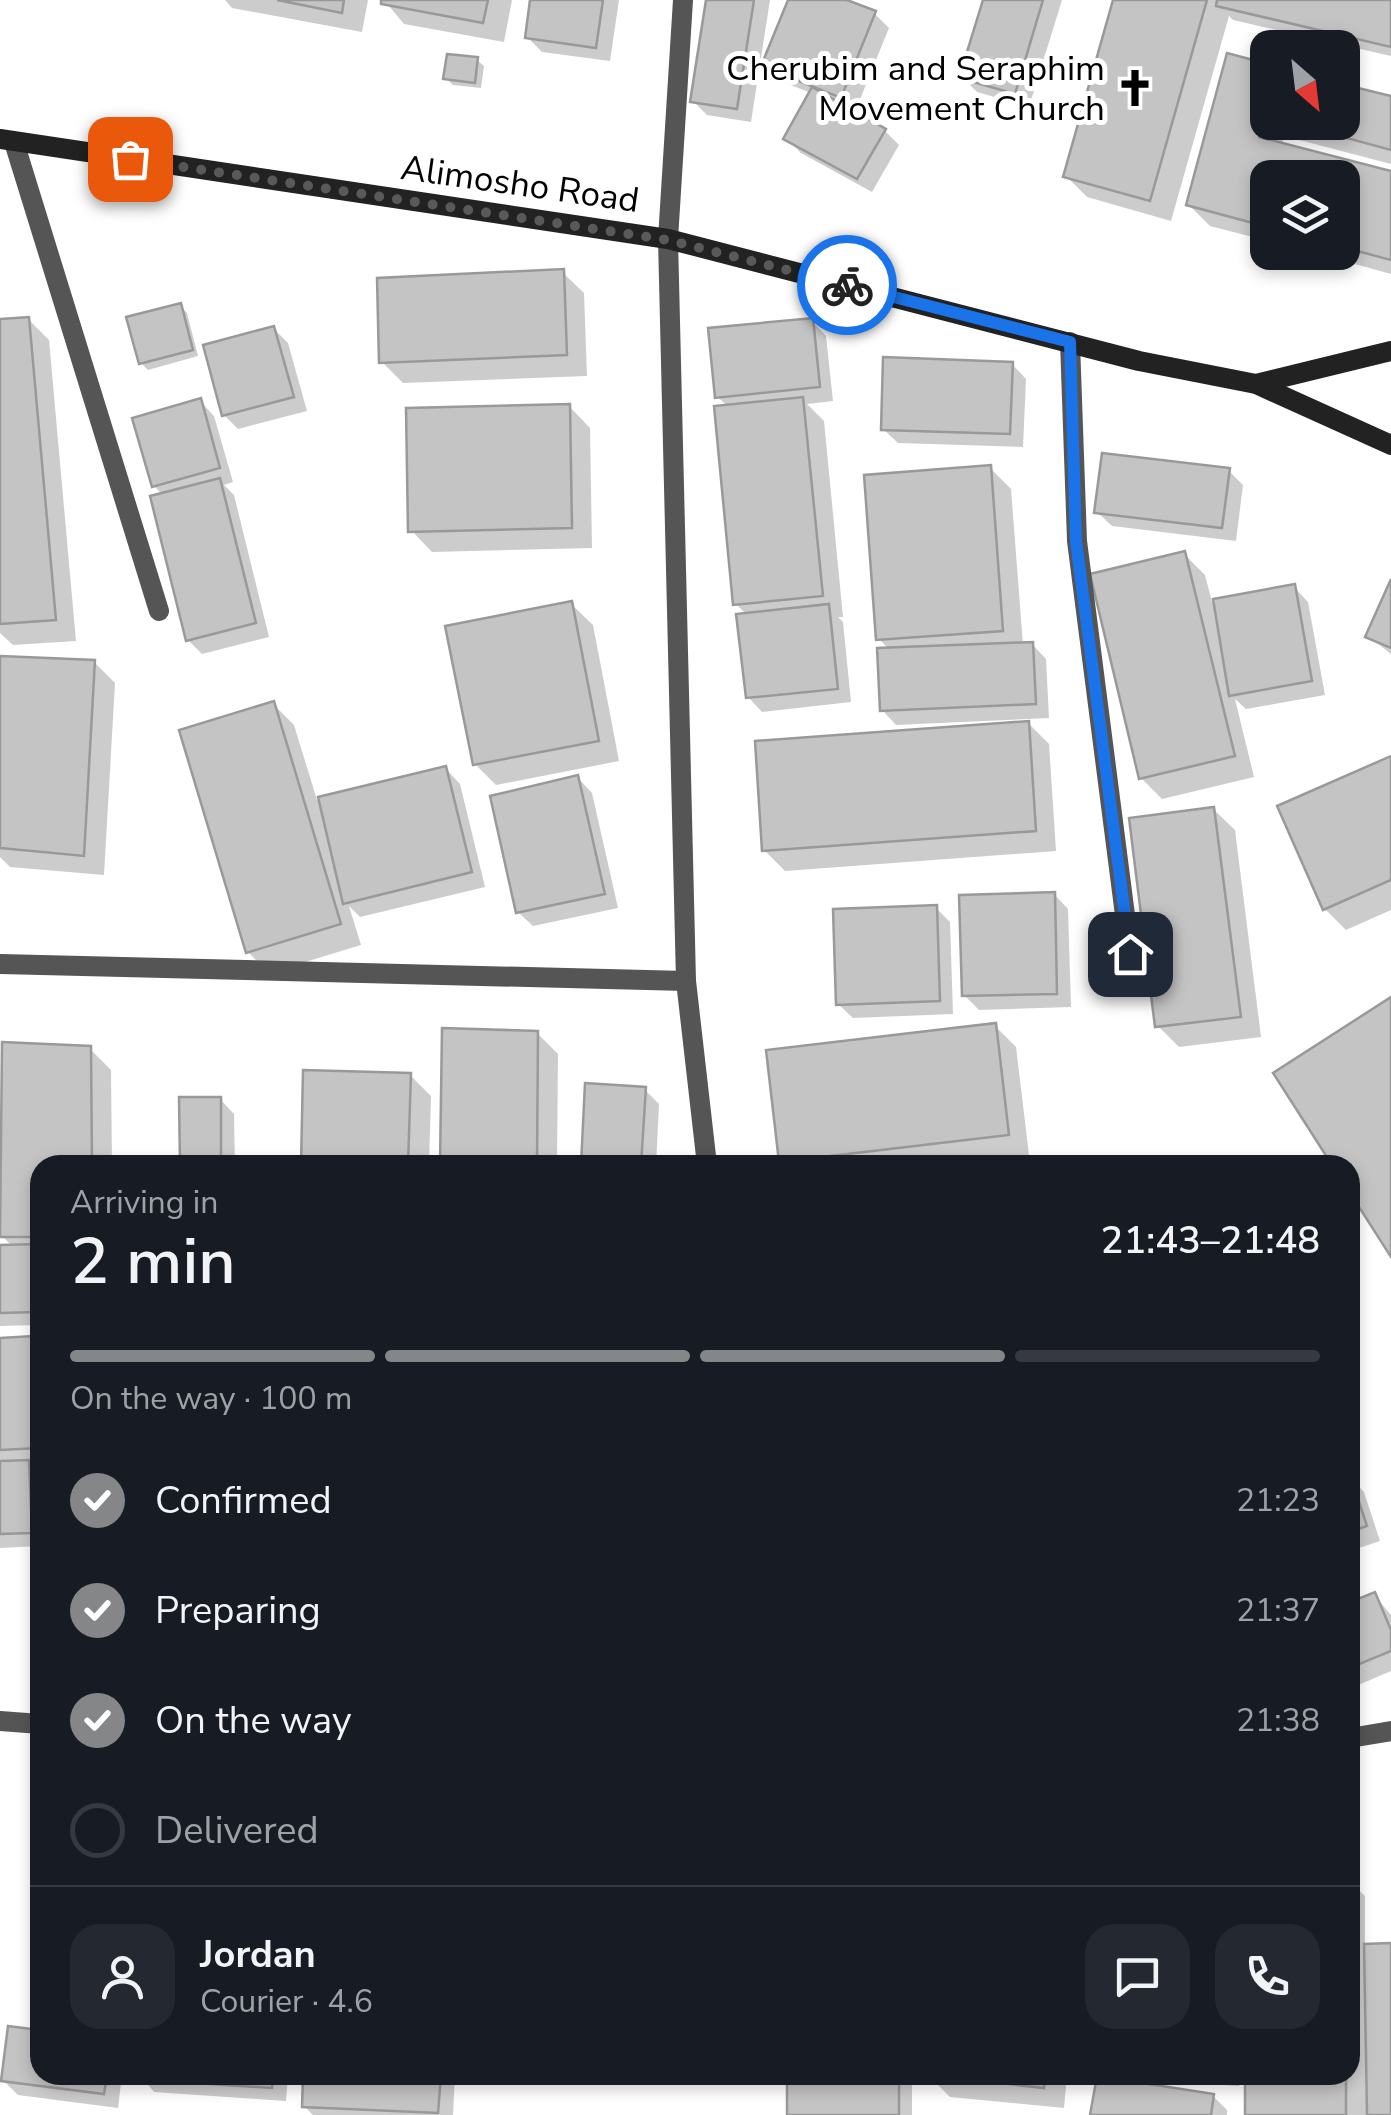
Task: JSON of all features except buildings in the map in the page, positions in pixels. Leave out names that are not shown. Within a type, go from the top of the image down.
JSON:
[{"type":"main road","name":"Alimosho Road","points":[[7,141],[668,240],[1140,360],[1256,384],[1391,445]]},
{"type":"main road","name":"Alimosho Road","points":[[1256,384],[1391,351]]},
{"type":"street","points":[[684,0],[668,240],[686,981],[706,1155]]},
{"type":"street","points":[[7,141],[159,611]]},
{"type":"street","points":[[1070,342],[1076,541],[1130,954]]},
{"type":"street","points":[[0,964],[686,981]]},
{"type":"street","points":[[0,1721],[30,1723]]},
{"type":"street","points":[[1360,1736],[1391,1730]]},
{"type":"way so far","points":[[130,159],[668,240],[847,285]]},
{"type":"place","name":"Cherubim and Seraphim Movement Church","points":[[1135,88]]},
{"type":"route","points":[[847,285],[1070,342],[1076,541],[1130,954]]}]
